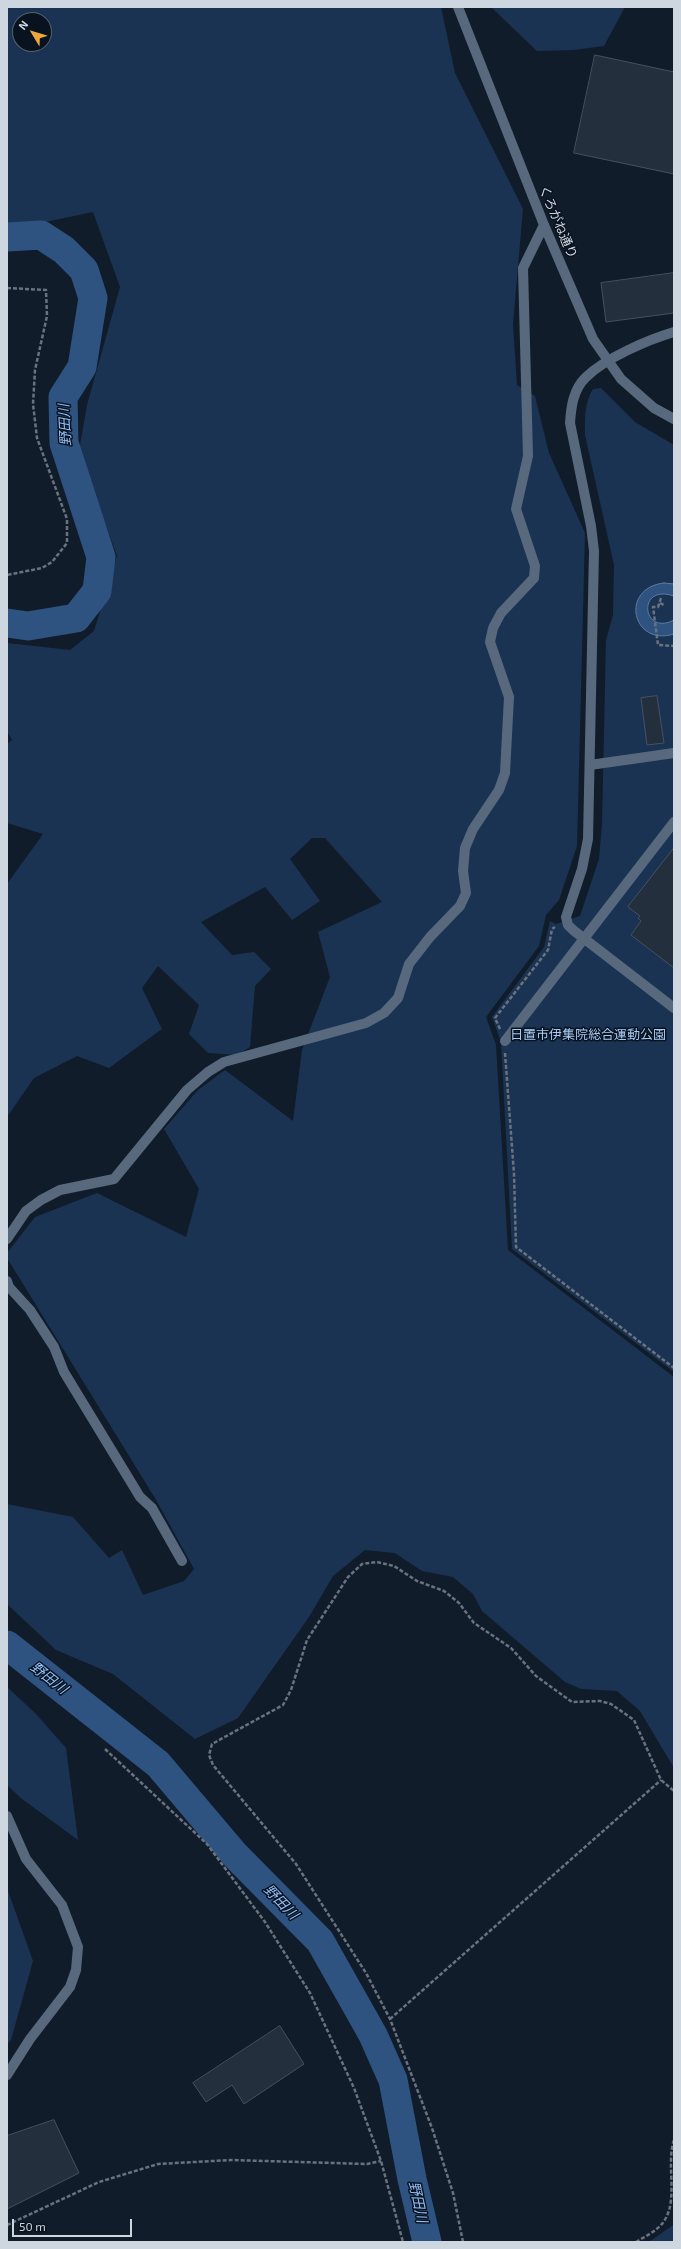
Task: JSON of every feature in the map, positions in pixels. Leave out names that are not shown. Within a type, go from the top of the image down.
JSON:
[{"type":"street","name":"くろがね通り","points":[[458,7],[544,225],[593,339],[607,362],[621,379],[654,408],[674,418]]},
{"type":"street","points":[[7,1239],[26,1211],[41,1200],[60,1190],[114,1179],[187,1090],[208,1072],[224,1062],[366,1023],[384,1014],[398,998],[409,964],[430,937],[460,906],[466,893],[462,871],[465,848],[473,829],[499,790],[505,773],[509,697],[490,642],[494,628],[502,613],[534,578],[535,566],[516,509],[528,456],[523,268],[544,225]]},
{"type":"street","points":[[674,332],[660,336],[607,362],[585,377],[577,390],[571,407],[570,423],[591,526],[594,551],[588,839],[582,869],[568,907],[566,917],[567,923],[584,939],[674,1008]]},
{"type":"street","points":[[590,765],[674,753]]},
{"type":"street","points":[[505,1041],[674,822]]},
{"type":"street","points":[[7,1280],[9,1287],[30,1310],[54,1347],[64,1372],[140,1497],[152,1508],[182,1561]]},
{"type":"street","points":[[7,1816],[26,1859],[62,1905],[78,1947],[76,1970],[70,1987],[30,2039],[7,2074]]},
{"type":"path","points":[[7,288],[46,290],[46,316],[35,370],[33,404],[37,438],[67,519],[67,543],[52,562],[42,568],[7,575]]},
{"type":"path","points":[[661,598],[658,607],[653,607],[658,645],[674,646]]},
{"type":"path","points":[[660,603],[664,605]]},
{"type":"path","points":[[567,923],[552,928],[548,950],[495,1018],[505,1041],[514,1174],[516,1247],[674,1368]]},
{"type":"path","points":[[463,2242],[453,2194],[432,2128],[390,2019],[366,1973],[296,1864],[213,1765],[209,1755],[212,1744],[283,1705],[291,1690],[307,1640],[348,1577],[362,1564],[377,1562],[394,1566],[418,1581],[444,1591],[459,1603],[474,1623],[511,1648],[536,1676],[572,1702],[600,1701],[611,1704],[634,1720],[661,1780],[674,1791]]},
{"type":"path","points":[[105,1749],[207,1844],[265,1922],[310,1993],[354,2088],[381,2161],[403,2242]]},
{"type":"path","points":[[390,2019],[661,1780]]},
{"type":"path","points":[[636,2242],[660,2226],[668,2214],[671,2193],[671,2148],[674,2140]]},
{"type":"path","points":[[7,2225],[99,2182],[158,2164],[231,2160],[367,2164],[381,2161]]},
{"type":"green space","points":[[7,7],[441,7],[455,73],[523,209],[513,324],[517,385],[535,396],[549,453],[585,533],[577,846],[559,900],[546,915],[539,946],[486,1017],[496,1045],[508,1250],[674,1377],[674,1768],[640,1711],[617,1691],[581,1689],[565,1682],[482,1611],[473,1594],[453,1577],[422,1571],[395,1553],[365,1550],[333,1576],[309,1617],[238,1718],[195,1739],[113,1674],[56,1650],[7,1604],[7,1504],[73,1517],[109,1558],[122,1550],[143,1595],[184,1581],[194,1569],[155,1498],[7,1258],[7,1253],[35,1217],[97,1193],[186,1237],[199,1189],[164,1129],[198,1090],[225,1070],[293,1121],[302,1050],[330,977],[318,932],[382,902],[325,838],[312,838],[290,859],[320,901],[292,920],[265,887],[201,922],[232,955],[254,952],[271,969],[255,986],[250,1047],[237,1055],[208,1053],[189,1034],[199,1005],[158,966],[142,988],[162,1029],[109,1068],[77,1056],[34,1078],[7,1117],[7,884],[43,834],[7,823],[7,744],[12,740],[7,731],[7,643],[70,650],[94,631],[117,556],[79,451],[87,405],[120,287],[93,212],[7,230]]},
{"type":"green space","points":[[491,7],[625,7],[604,46],[574,50],[537,51]]},
{"type":"green space","name":"日置市伊集院総合運動公園","points":[[601,388],[635,422],[674,445],[674,1372],[512,1249],[501,1042],[492,1017],[544,947],[550,921],[556,924],[580,916],[599,859],[602,824],[606,640],[613,615],[614,565],[585,435],[585,423],[590,395],[593,389]]},
{"type":"green space","points":[[7,1687],[36,1714],[66,1748],[78,1840],[22,1799],[7,1785]]},
{"type":"green space","points":[[7,1888],[33,1961],[11,2040],[7,2044]]},
{"type":"green space","points":[[674,2212],[674,2242],[649,2242],[673,2225]]},
{"type":"shaded area","points":[[664,583],[674,584],[674,596],[662,594],[653,597],[649,602],[648,610],[650,616],[655,622],[663,623],[674,620],[674,634],[660,636],[648,632],[641,625],[636,615],[636,605],[641,595],[650,587]]},
{"type":"building","points":[[595,55],[674,72],[674,174],[574,153]]},
{"type":"building","points":[[674,273],[674,313],[606,322],[601,283]]},
{"type":"building","points":[[657,696],[664,743],[647,745],[641,698]]},
{"type":"building","points":[[674,848],[674,968],[631,935],[641,921],[638,918],[640,916],[628,907]]},
{"type":"building","points":[[280,2026],[304,2064],[244,2104],[232,2085],[206,2102],[193,2083]]},
{"type":"building","points":[[54,2120],[79,2173],[7,2209],[7,2136]]},
{"type":"waterway","name":"野田川","points":[[7,237],[41,235],[64,250],[84,270],[93,298],[82,367],[63,397],[64,443],[101,557],[97,591],[76,618],[28,626],[7,623]]},
{"type":"waterway","name":"野田川","points":[[7,1645],[158,1764],[235,1855],[320,1941],[373,2035],[393,2080],[412,2179],[427,2242]]}]
